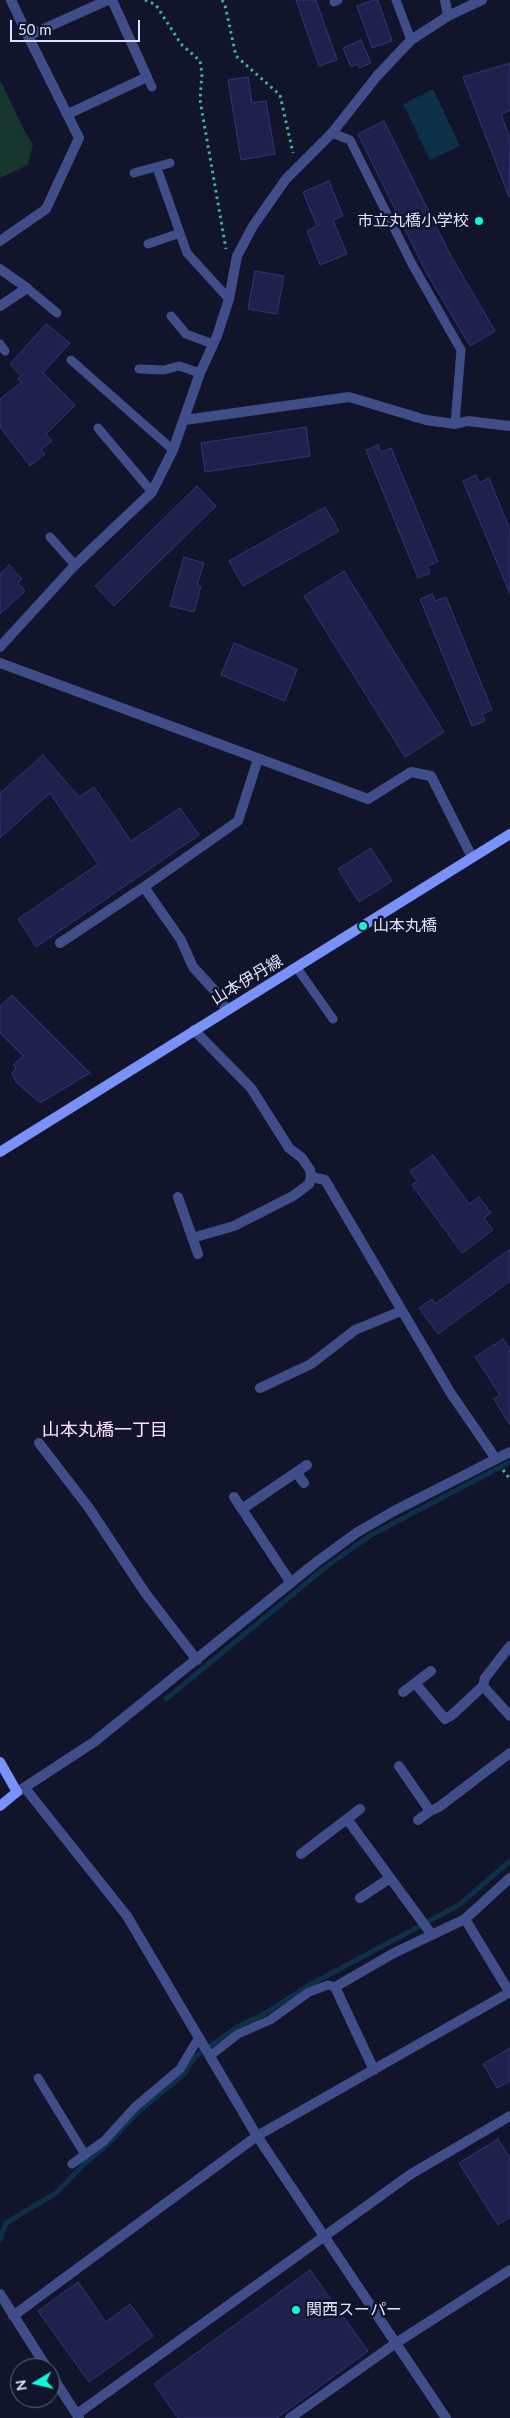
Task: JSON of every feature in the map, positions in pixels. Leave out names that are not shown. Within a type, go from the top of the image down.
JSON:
[{"type":"main road","name":"山本伊丹線","points":[[0,1152],[510,834]]},
{"type":"main road","points":[[0,1762],[21,1790],[0,1806]]},
{"type":"street","points":[[0,241],[46,209],[79,138],[11,0]]},
{"type":"street","points":[[28,36],[108,0]]},
{"type":"street","points":[[68,114],[147,77],[112,0]]},
{"type":"street","points":[[445,0],[448,16]]},
{"type":"street","points":[[0,647],[75,565],[152,492],[173,450],[200,374],[213,344],[229,299],[236,262],[253,226],[286,179],[332,133],[377,76],[411,40],[448,16],[482,0]]},
{"type":"street","points":[[0,269],[27,288],[0,306]]},
{"type":"street","points":[[185,420],[349,397],[426,420],[455,424],[468,421],[510,426]]},
{"type":"street","points":[[0,663],[368,799],[411,772],[431,776],[472,857]]},
{"type":"street","points":[[60,943],[144,888],[238,821],[258,759]]},
{"type":"street","points":[[144,888],[181,940],[193,967],[215,991],[227,1010]]},
{"type":"street","points":[[192,1238],[234,1226],[293,1196],[309,1184],[311,1177],[302,1158],[289,1148],[251,1088],[194,1030]]},
{"type":"street","points":[[311,1177],[325,1180],[450,1392],[496,1459]]},
{"type":"street","points":[[178,1198],[198,1254]]},
{"type":"street","points":[[260,1388],[311,1364],[356,1330],[401,1311]]},
{"type":"street","points":[[39,1443],[89,1508],[146,1594],[197,1660]]},
{"type":"street","points":[[446,2418],[258,2136],[127,1916],[21,1790],[94,1742],[343,1542],[375,1522],[510,1452]]},
{"type":"street","points":[[242,1509],[307,1465]]},
{"type":"street","points":[[296,1472],[304,1483]]},
{"type":"street","points":[[234,1498],[291,1583]]},
{"type":"street","points":[[415,1683],[445,1718],[452,1715],[483,1686],[485,1678],[510,1646]]},
{"type":"street","points":[[403,1692],[431,1671]]},
{"type":"street","points":[[483,1686],[510,1716]]},
{"type":"street","points":[[418,1820],[430,1810],[439,1807],[510,1753]]},
{"type":"street","points":[[399,1766],[430,1810]]},
{"type":"street","points":[[301,1854],[360,1808]]},
{"type":"street","points":[[347,1819],[432,1935]]},
{"type":"street","points":[[360,1898],[390,1878]]},
{"type":"street","points":[[374,2070],[335,1987],[394,1953],[464,1919],[510,1878]]},
{"type":"street","points":[[13,2316],[258,2136],[510,1992],[464,1919]]},
{"type":"street","points":[[60,2388],[78,2416],[410,2174],[510,2116]]},
{"type":"street","points":[[290,2418],[396,2343],[510,2270]]},
{"type":"street","points":[[0,2294],[40,2358]]},
{"type":"lane","points":[[396,0],[411,40]]},
{"type":"lane","points":[[147,77],[152,87]]},
{"type":"lane","points":[[332,133],[350,140],[412,264],[461,350],[455,424]]},
{"type":"lane","points":[[134,173],[170,164]]},
{"type":"lane","points":[[157,168],[187,253],[229,299]]},
{"type":"lane","points":[[148,244],[180,233]]},
{"type":"lane","points":[[27,288],[57,313]]},
{"type":"lane","points":[[171,316],[186,334],[213,344]]},
{"type":"lane","points":[[71,360],[173,450]]},
{"type":"lane","points":[[139,369],[164,370],[179,366],[200,374]]},
{"type":"lane","points":[[98,428],[152,492]]},
{"type":"lane","points":[[50,537],[75,565]]},
{"type":"lane","points":[[297,968],[333,1019]]},
{"type":"lane","points":[[210,2056],[238,2034],[270,2020],[309,1992],[328,1985],[335,1987]]},
{"type":"lane","points":[[72,2164],[84,2153],[104,2141],[135,2107],[180,2069],[199,2037]]},
{"type":"lane","points":[[38,2078],[84,2153]]},
{"type":"path","points":[[145,0],[156,6],[181,44],[200,61],[202,74],[200,100],[227,257],[236,262]]},
{"type":"path","points":[[222,0],[225,5],[236,56],[280,95],[296,169]]},
{"type":"green space","points":[[0,80],[24,130],[33,144],[28,165],[0,178]]},
{"type":"water","points":[[433,89],[460,146],[430,160],[403,104]]},
{"type":"building","points":[[296,0],[316,0],[337,60],[319,66]]},
{"type":"building","points":[[378,0],[392,41],[372,48],[357,6]]},
{"type":"building","points":[[361,40],[371,63],[359,68],[357,64],[351,67],[343,48]]},
{"type":"building","points":[[510,63],[510,110],[501,114],[510,138],[509,197],[463,77]]},
{"type":"building","points":[[248,77],[252,103],[266,101],[275,154],[241,160],[228,80]]},
{"type":"building","points":[[384,121],[451,256],[495,331],[470,346],[425,270],[358,134]]},
{"type":"building","points":[[329,181],[343,216],[333,220],[347,254],[320,265],[307,231],[317,226],[303,192]]},
{"type":"building","points":[[255,271],[284,276],[277,314],[248,309]]},
{"type":"building","points":[[46,324],[70,343],[43,373],[75,405],[46,434],[52,441],[41,450],[45,454],[30,466],[0,427],[0,399],[22,382],[18,379],[21,376],[10,364]]},
{"type":"building","points":[[306,427],[310,456],[205,472],[201,443]]},
{"type":"building","points":[[378,445],[381,452],[391,448],[438,562],[427,566],[430,573],[418,578],[366,450]]},
{"type":"building","points":[[476,475],[479,483],[489,478],[510,530],[510,594],[463,481]]},
{"type":"building","points":[[197,486],[216,506],[114,606],[95,586]]},
{"type":"building","points":[[325,507],[339,531],[243,586],[229,561]]},
{"type":"building","points":[[184,557],[204,563],[197,585],[201,586],[194,612],[170,606]]},
{"type":"building","points":[[9,565],[22,579],[18,583],[25,591],[0,614],[0,574]]},
{"type":"building","points":[[344,571],[444,732],[405,757],[304,596]]},
{"type":"building","points":[[432,594],[435,601],[446,597],[492,710],[482,714],[485,721],[472,726],[420,599]]},
{"type":"building","points":[[234,643],[297,669],[285,701],[221,675]]},
{"type":"building","points":[[43,755],[79,797],[94,787],[131,841],[180,808],[199,835],[36,947],[18,919],[98,864],[50,793],[0,838],[0,793]]},
{"type":"building","points":[[371,848],[392,881],[359,902],[338,869]]},
{"type":"building","points":[[12,995],[90,1073],[40,1103],[16,1082],[12,1073],[16,1068],[13,1065],[23,1056],[0,1033],[0,1006]]},
{"type":"building","points":[[433,1155],[469,1204],[479,1197],[491,1213],[484,1218],[493,1230],[462,1253],[412,1185],[417,1181],[410,1171]]},
{"type":"building","points":[[510,1249],[510,1281],[438,1334],[419,1308],[432,1299],[435,1304]]},
{"type":"building","points":[[503,1339],[510,1349],[510,1425],[494,1399],[500,1395],[475,1357]]},
{"type":"building","points":[[510,2048],[510,2081],[497,2088],[483,2064]]},
{"type":"building","points":[[498,2139],[510,2158],[510,2217],[498,2225],[459,2163]]},
{"type":"building","name":"関西スーパー","points":[[310,2270],[368,2351],[277,2418],[178,2418],[154,2384]]},
{"type":"building","points":[[78,2282],[106,2322],[130,2304],[153,2336],[89,2382],[38,2311]]},
{"type":"waterway","points":[[166,1699],[327,1566],[371,1535],[510,1462]]},
{"type":"waterway","points":[[0,2240],[6,2223],[56,2193],[84,2164],[106,2146],[137,2113],[184,2074],[195,2057],[237,2027],[264,2014],[306,1987],[459,1905],[510,1861]]},
{"type":"place","name":"市立丸橋小学校","points":[[479,221]]},
{"type":"place","name":"山本丸橋","points":[[363,926]]},
{"type":"place","name":"関西スーパー","points":[[296,2310]]},
{"type":"district","name":"山本丸橋一丁目","points":[[105,1430]]}]
